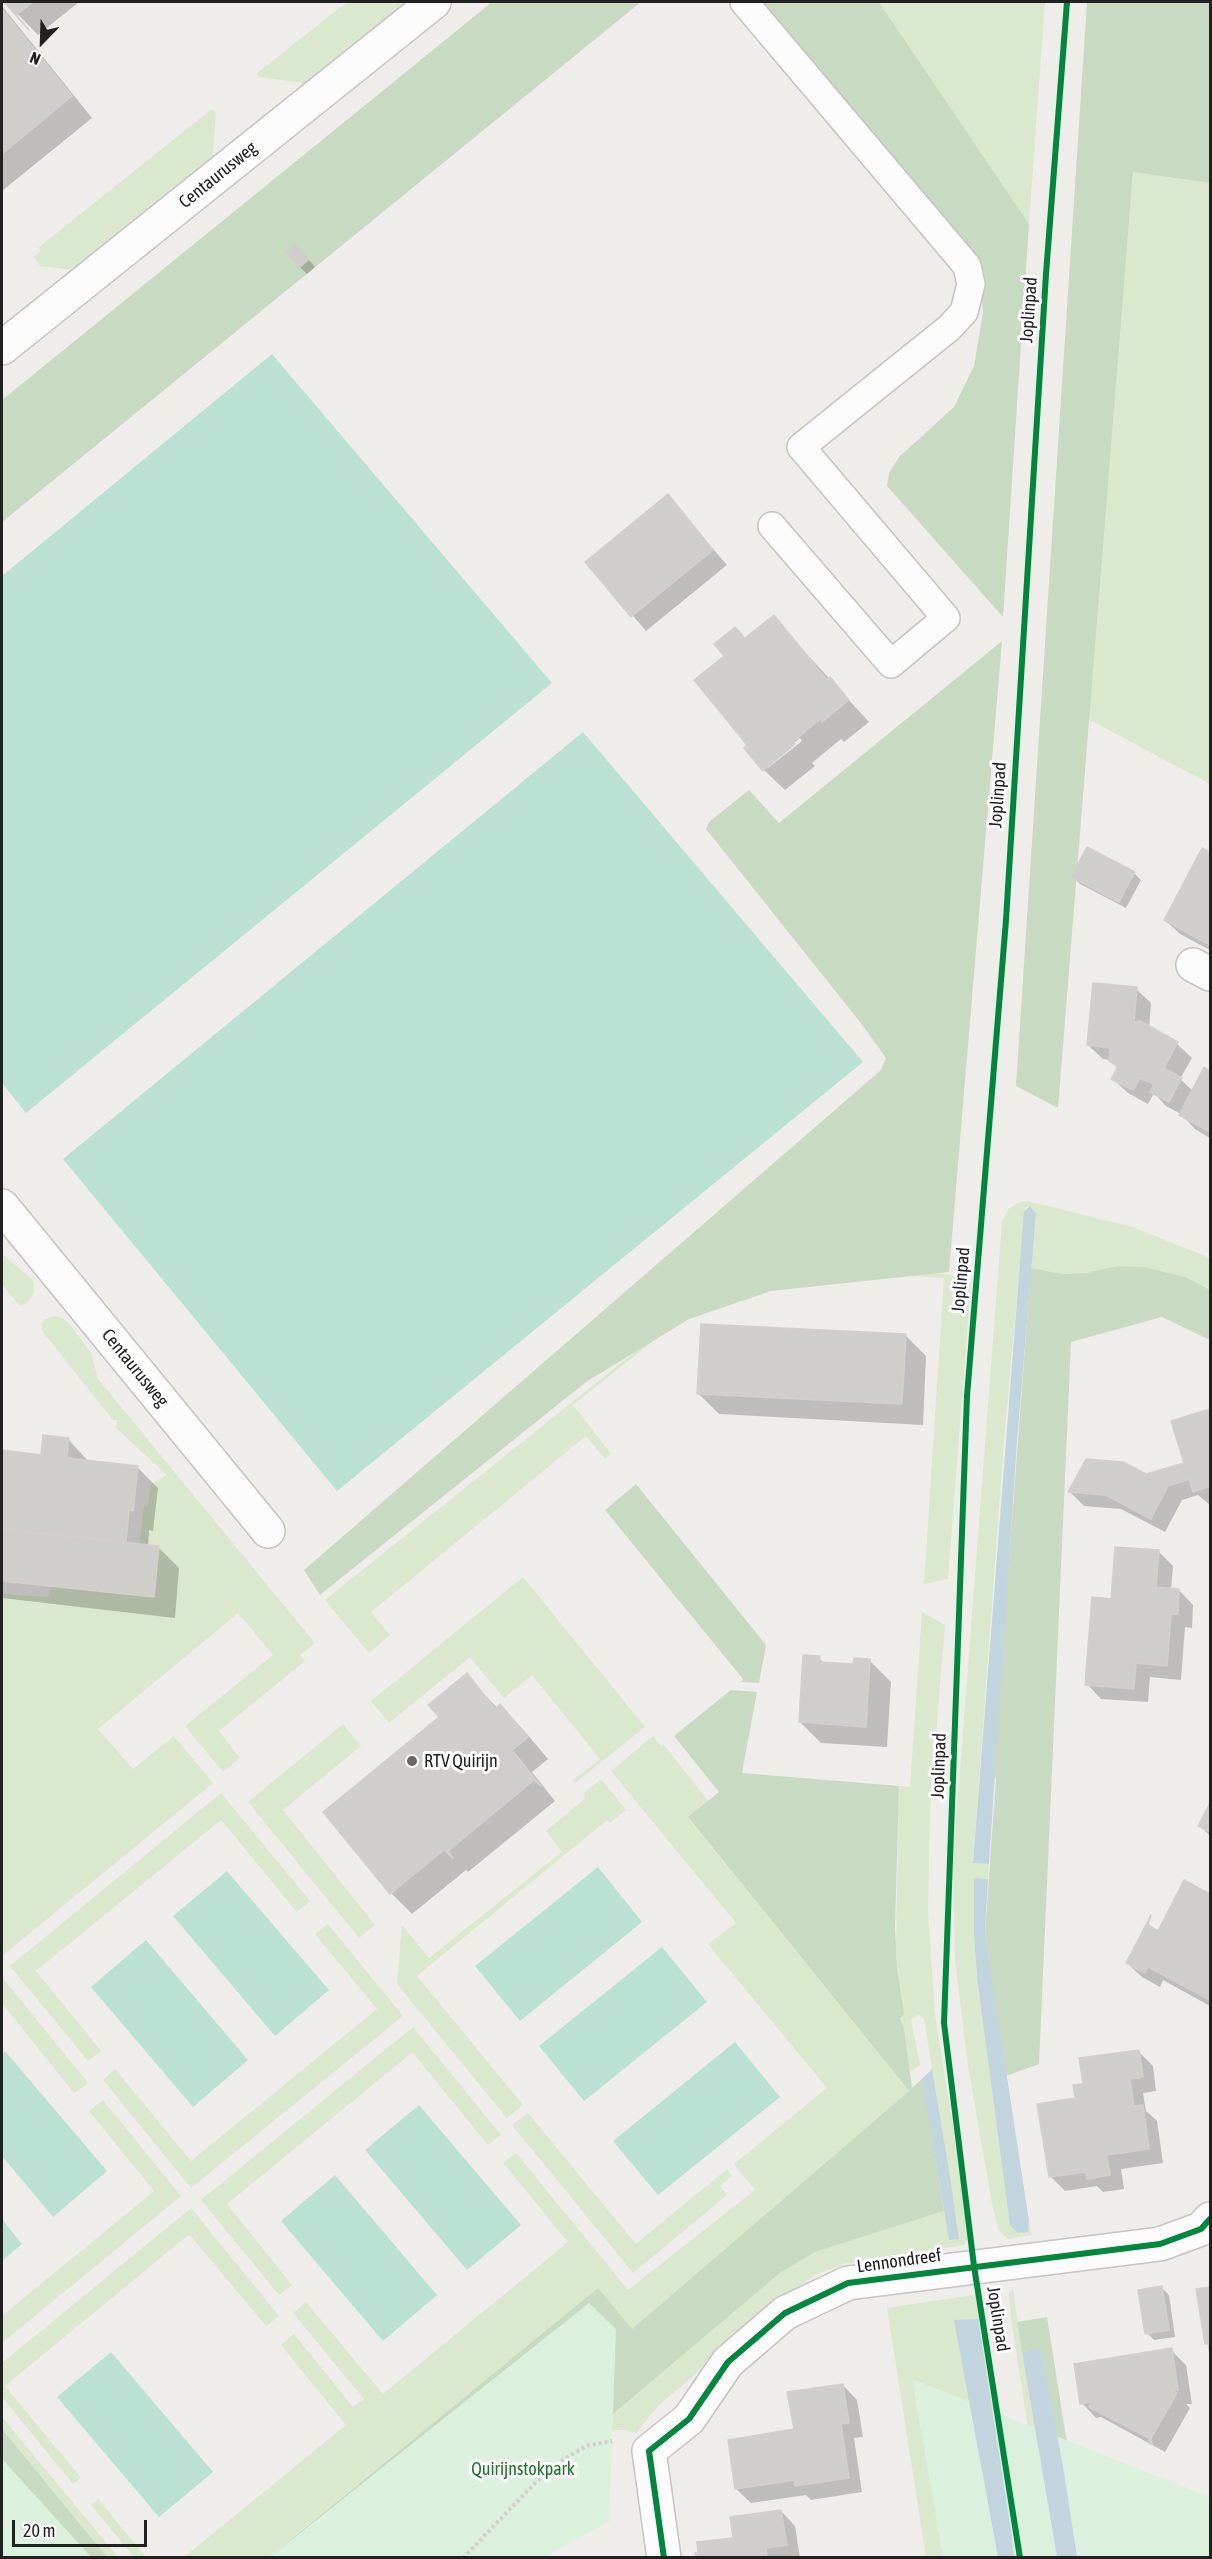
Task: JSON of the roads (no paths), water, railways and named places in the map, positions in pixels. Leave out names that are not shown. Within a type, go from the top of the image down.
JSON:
[{"type":"street","name":"Centaurusweg","points":[[2,348],[434,2]]},
{"type":"street","name":"Centaurusweg","points":[[2,1206],[268,1530]]},
{"type":"street","name":"Lennondreef","points":[[664,2558],[650,2451],[689,2419],[728,2362],[784,2313],[848,2283],[1160,2244],[1202,2229],[1210,2219]]},
{"type":"lane","points":[[744,2],[967,266],[971,284],[964,312],[949,328],[801,447],[946,618],[891,664],[772,526]]},
{"type":"water","points":[[1030,1206],[1036,1213],[1017,1442],[989,1864],[973,1863],[1024,1211]]},
{"type":"water","points":[[974,1878],[988,1879],[985,1933],[1029,2221],[1028,2232],[1018,2233],[1010,2225],[977,1977]]},
{"type":"water","points":[[932,2069],[959,2239],[949,2240],[922,2079]]},
{"type":"water","points":[[978,2319],[1014,2557],[998,2557],[954,2320]]},
{"type":"water","points":[[1041,2349],[1077,2557],[1057,2557],[1022,2352]]},
{"type":"place","name":"RTV Quirijn","points":[[412,1761]]},
{"type":"park label","name":"Quirijnstokpark","points":[[523,2469]]}]
